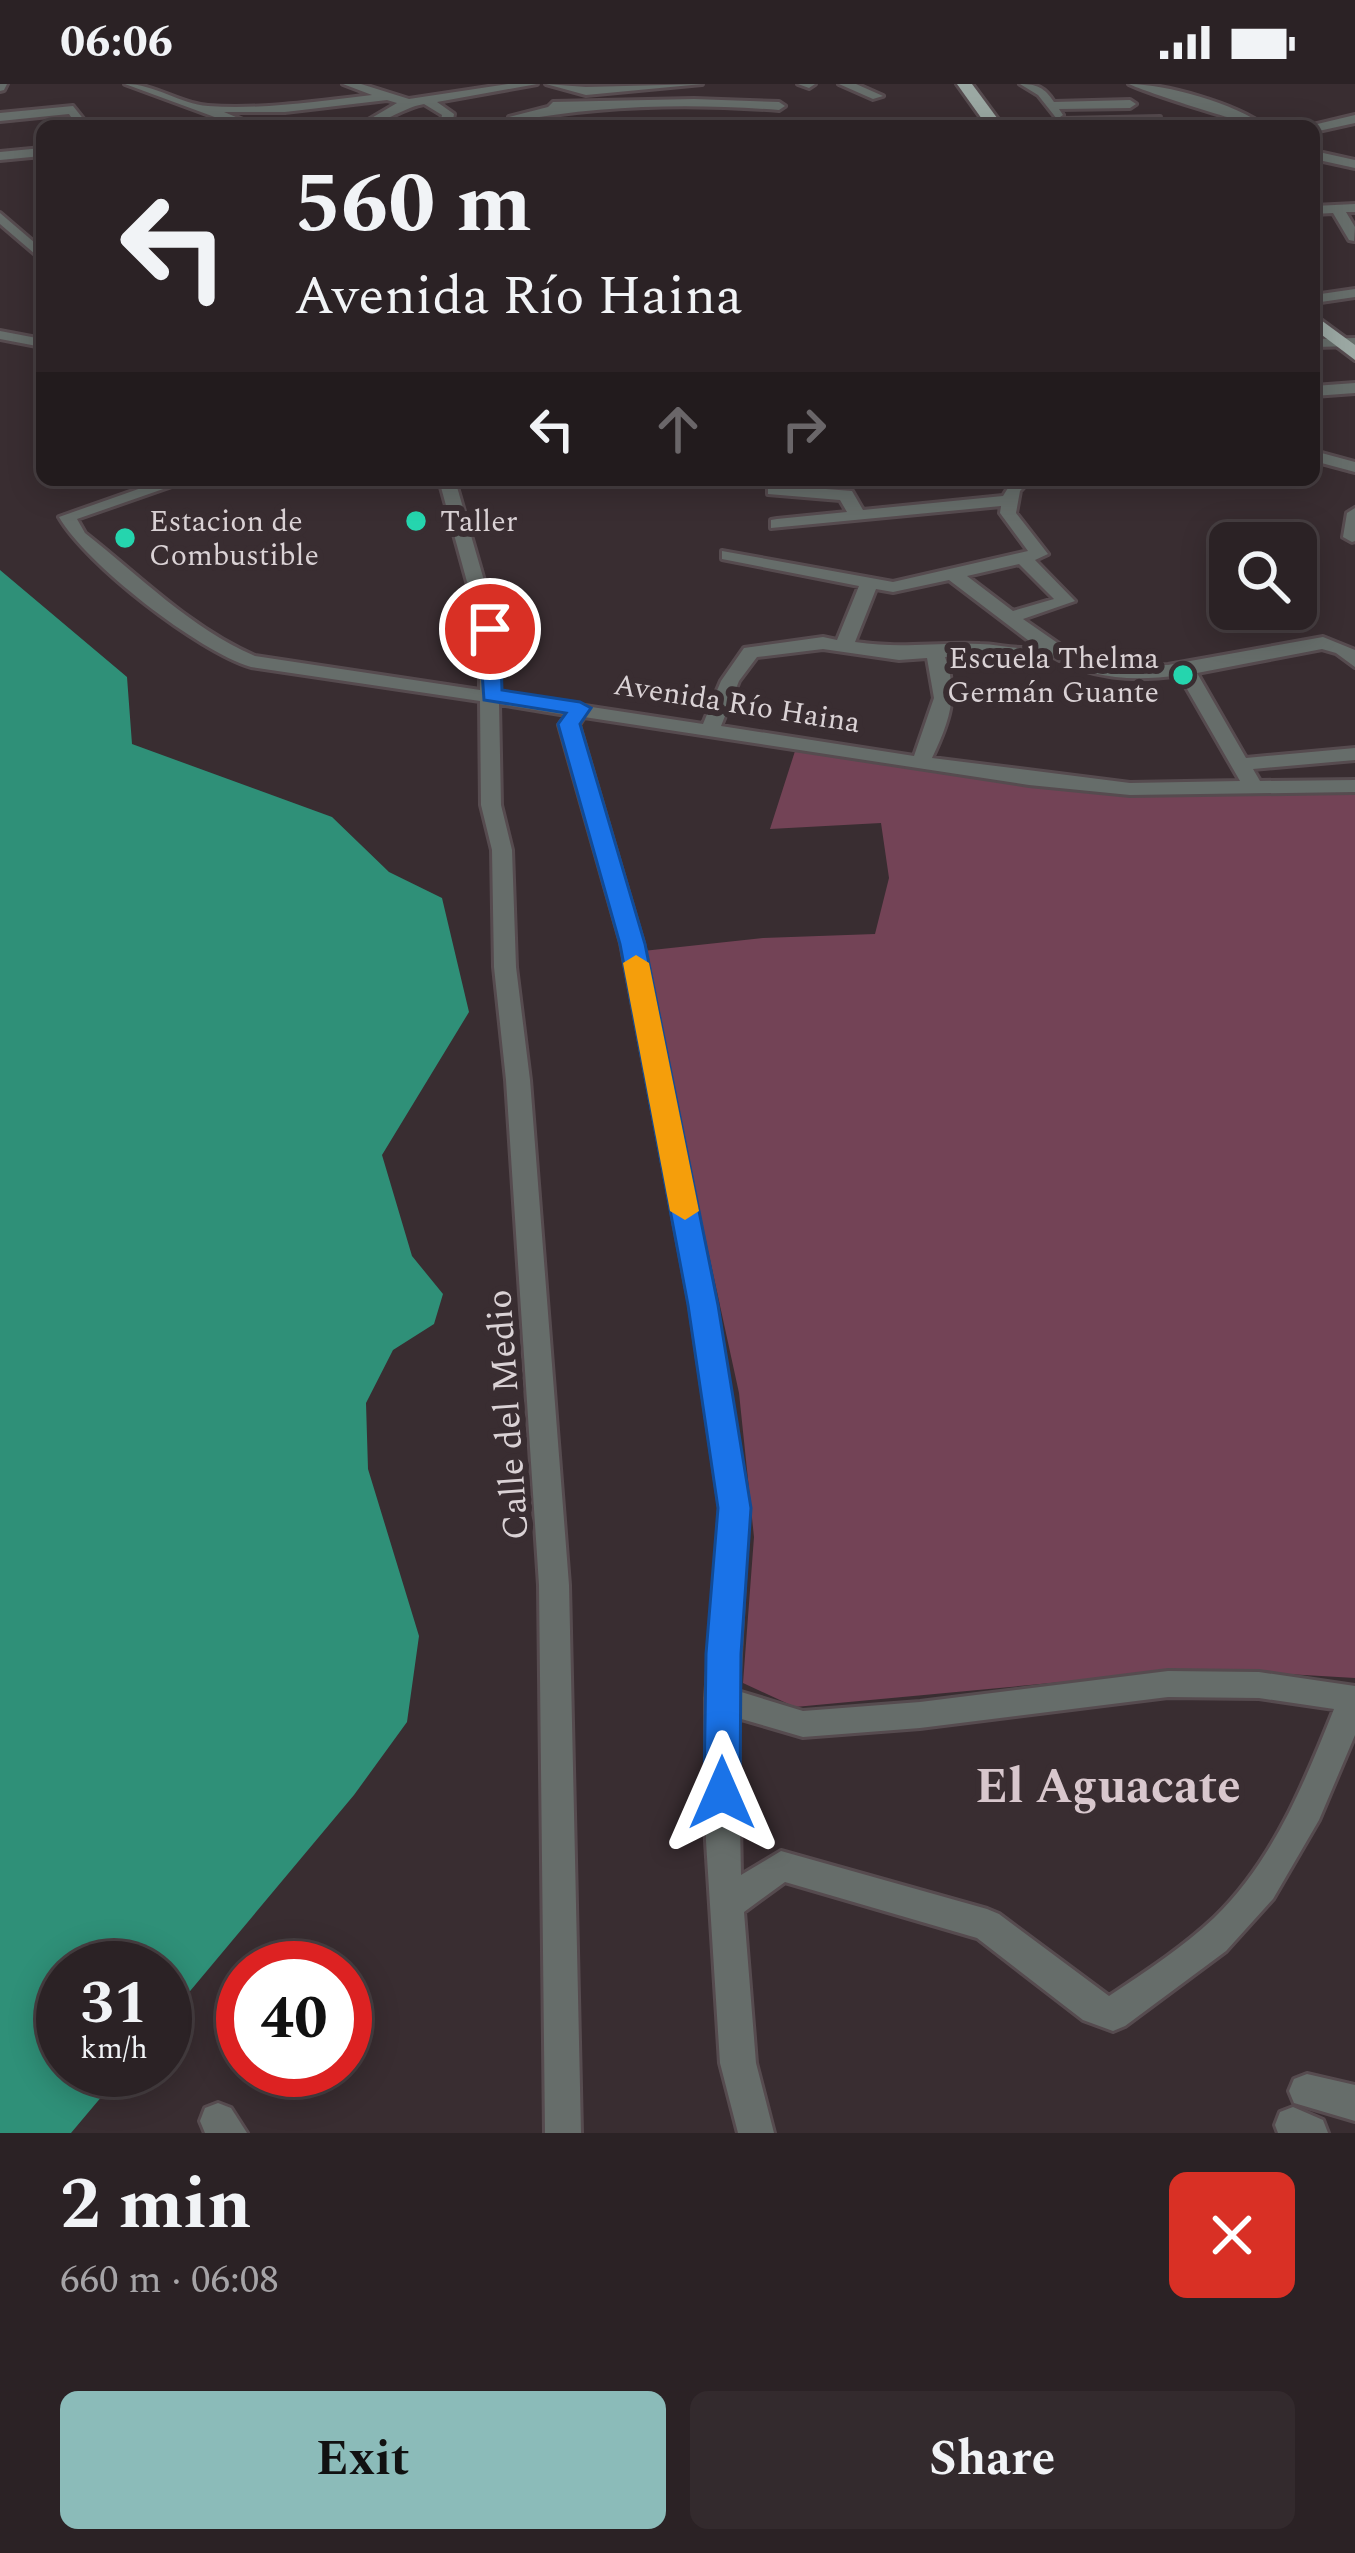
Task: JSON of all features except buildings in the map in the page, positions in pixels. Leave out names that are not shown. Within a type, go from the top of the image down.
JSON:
[{"type":"main road","points":[[964,84],[991,120]]},
{"type":"main road","points":[[1320,324],[1351,347]]},
{"type":"street","points":[[130,84],[237,120]]},
{"type":"street","points":[[552,84],[586,91],[699,84]]},
{"type":"street","points":[[845,84],[877,96]]},
{"type":"street","points":[[1135,84],[1248,120]]},
{"type":"street","points":[[358,85],[407,103],[526,85],[574,120]]},
{"type":"street","points":[[1033,87],[1091,91]]},
{"type":"street","points":[[1033,87],[1060,120]]},
{"type":"street","points":[[202,105],[285,108],[384,98]]},
{"type":"street","points":[[515,118],[555,108],[633,107],[686,100],[779,106]]},
{"type":"street","points":[[429,102],[448,115],[447,120]]},
{"type":"street","points":[[375,120],[407,103]]},
{"type":"street","points":[[1051,106],[1138,104]]},
{"type":"street","points":[[0,117],[73,110],[79,120]]},
{"type":"street","points":[[1320,127],[1355,119]]},
{"type":"street","points":[[1335,160],[1355,150]]},
{"type":"street","points":[[0,156],[36,153]]},
{"type":"street","points":[[1320,156],[1354,173]]},
{"type":"street","points":[[1336,208],[1354,237]]},
{"type":"street","points":[[1320,209],[1355,208]]},
{"type":"street","points":[[0,217],[36,250]]},
{"type":"street","points":[[1320,297],[1355,293]]},
{"type":"street","points":[[0,335],[36,342]]},
{"type":"street","points":[[1320,344],[1351,347]]},
{"type":"street","points":[[1320,391],[1355,388]]},
{"type":"street","points":[[1320,457],[1355,466]]},
{"type":"street","name":"Avenida Río Haina","points":[[163,486],[67,517],[78,536],[226,652],[251,661],[920,763],[1130,789],[1355,786]]},
{"type":"street","name":"Calle del Medio","points":[[449,486],[490,629],[491,805],[502,850],[505,967],[520,1102],[554,1585],[562,2133]]},
{"type":"street","points":[[1012,617],[1066,601],[1031,556],[1008,513],[1018,486]]},
{"type":"street","points":[[774,490],[846,495],[857,514]]},
{"type":"street","points":[[777,524],[1010,500]]},
{"type":"street","points":[[1352,537],[1355,513]]},
{"type":"street","points":[[728,555],[893,587],[1031,556]]},
{"type":"street","points":[[953,574],[1054,648],[1104,672],[1186,669],[1323,643],[1348,649]]},
{"type":"street","points":[[844,646],[869,584]]},
{"type":"street","points":[[711,728],[730,681],[751,652],[783,646],[844,646],[934,655],[981,649],[1025,655],[1054,648]]},
{"type":"street","points":[[920,763],[943,713],[946,684],[934,655]]},
{"type":"street","points":[[1186,669],[1254,788]]},
{"type":"street","points":[[580,708],[569,724],[632,944],[699,1285],[734,1508],[722,1698],[726,1905],[738,2063],[756,2133]]},
{"type":"street","points":[[1242,764],[1355,754]]},
{"type":"street","points":[[722,1698],[803,1724],[920,1715],[1168,1684],[1259,1685],[1354,1699],[1334,1750],[1266,1882],[1241,1915],[1113,2014],[1095,2008],[987,1925],[817,1873],[781,1866],[726,1905]]},
{"type":"street","points":[[1303,2116],[1355,2103]]},
{"type":"shaded area","points":[[0,570],[127,677],[132,744],[332,817],[389,872],[442,898],[469,1012],[382,1155],[412,1256],[443,1294],[434,1324],[393,1350],[366,1403],[368,1469],[419,1636],[407,1722],[354,1795],[232,1941],[216,1941],[216,1960],[192,1989],[192,1941],[36,1941],[36,2097],[101,2097],[71,2133],[0,2133]]},
{"type":"shaded area","points":[[796,748],[1026,784],[1355,792],[1355,1678],[1201,1669],[795,1707],[743,1683],[754,1537],[739,1393],[643,951],[763,938],[875,934],[889,878],[881,823],[770,829]]},
{"type":"slow traffic","points":[[636,963],[685,1211]]},
{"type":"place","name":"Taller","points":[[416,521]]},
{"type":"place","name":"Estacion de Combustible","points":[[125,538]]},
{"type":"place","name":"Escuela Thelma Germán Guante","points":[[1183,675]]},
{"type":"district","name":"El Aguacate","points":[[1108,1785]]},
{"type":"route","points":[[490,629],[491,695],[580,708],[569,724],[632,944],[676,1163],[734,1508],[722,1698],[722,1793]]}]
